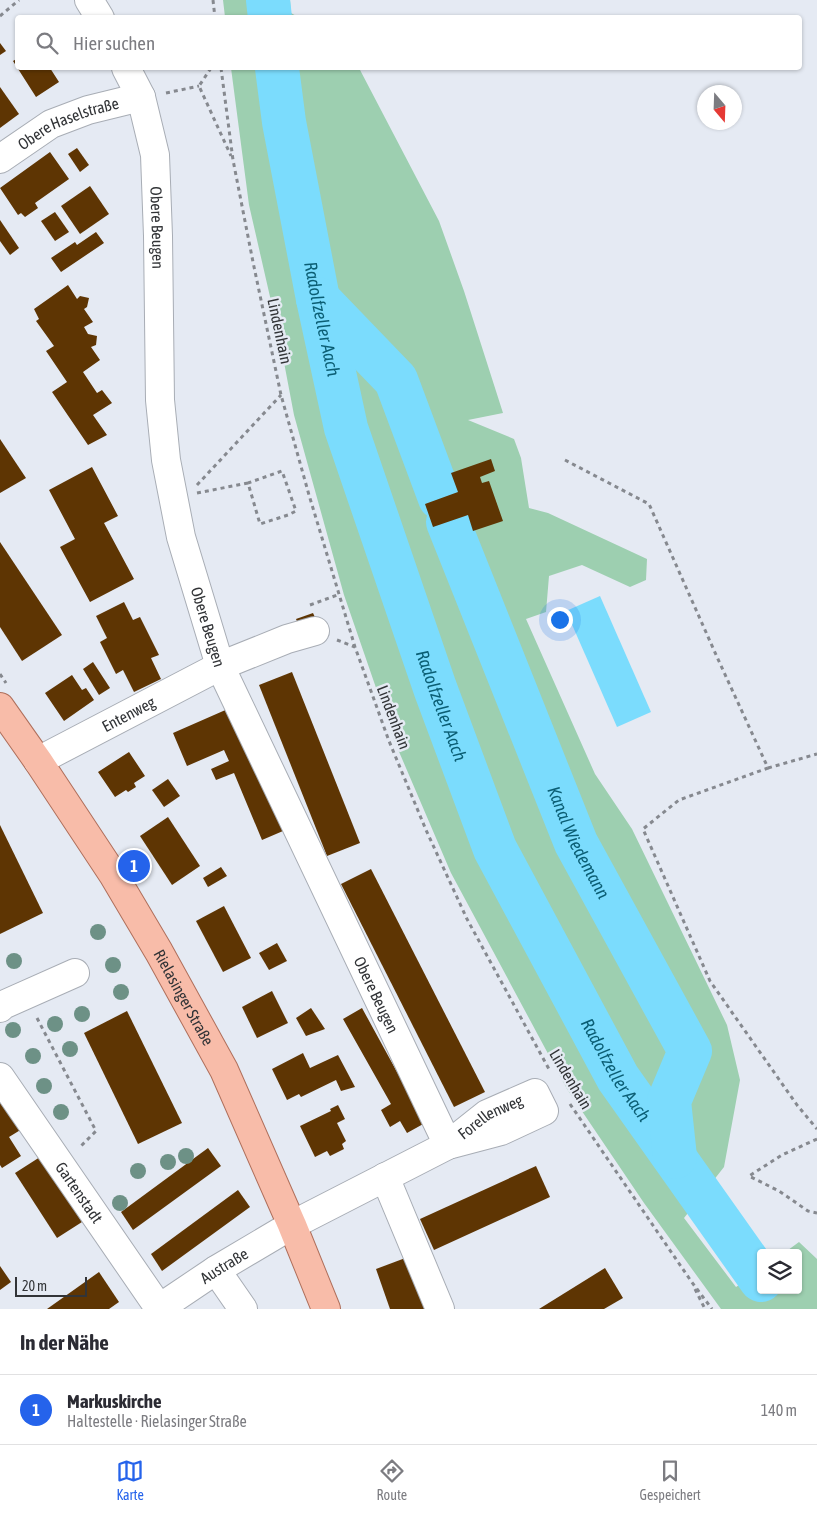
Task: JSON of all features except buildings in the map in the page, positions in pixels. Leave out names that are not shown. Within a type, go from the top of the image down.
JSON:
[{"type":"main road","name":"Rielasinger Straße","points":[[0,707],[114,876],[159,952],[224,1070],[292,1225],[326,1309]]},
{"type":"street","points":[[89,0],[98,15]]},
{"type":"street","name":"Obere Beugen","points":[[127,70],[141,97],[155,155],[160,400],[166,460],[181,502],[181,537],[220,666],[448,1145]]},
{"type":"street","name":"Obere Haselstraße","points":[[0,158],[50,124],[88,110],[141,97]]},
{"type":"street","name":"Entenweg","points":[[38,761],[220,666],[287,639],[315,631]]},
{"type":"street","points":[[0,1008],[75,973]]},
{"type":"street","name":"Gartenstadt","points":[[0,1077],[159,1309]]},
{"type":"street","name":"Forellenweg","points":[[292,1225],[448,1145]]},
{"type":"street","points":[[385,1177],[440,1309]]},
{"type":"street","name":"Austraße","points":[[159,1309],[216,1270],[292,1225]]},
{"type":"street","points":[[216,1270],[243,1309]]},
{"type":"path","points":[[0,16],[19,0]]},
{"type":"path","points":[[213,0],[215,15]]},
{"type":"path","points":[[180,91],[199,86],[210,70]]},
{"type":"path","name":"Lindenhain","points":[[221,70],[233,160],[281,395],[309,496],[355,647],[389,741],[426,830],[467,919],[550,1071]]},
{"type":"path","points":[[199,86],[233,160]]},
{"type":"path","points":[[181,502],[281,395]]},
{"type":"path","points":[[565,460],[650,504],[768,768]]},
{"type":"path","points":[[181,502],[282,471],[296,511],[260,524],[248,483]]},
{"type":"path","points":[[817,754],[768,768],[679,800],[643,829],[710,981],[797,1105],[817,1129]]},
{"type":"path","points":[[26,996],[96,1131],[62,1167]]},
{"type":"path","name":"Lindenhain","points":[[565,1096],[712,1309]]},
{"type":"path","points":[[817,1139],[782,1155],[749,1176],[779,1191],[808,1211],[817,1213]]},
{"type":"path","points":[[691,1281],[705,1309]]},
{"type":"green space","points":[[223,0],[290,0],[291,13],[294,15],[225,15]]},
{"type":"green space","points":[[231,70],[360,70],[439,221],[464,291],[503,413],[468,420],[514,439],[521,458],[529,508],[548,513],[647,559],[646,580],[630,587],[582,565],[549,576],[546,612],[526,619],[595,774],[632,829],[727,1025],[740,1080],[724,1167],[684,1218],[736,1287],[757,1273],[757,1294],[802,1294],[802,1249],[789,1249],[799,1242],[817,1259],[817,1309],[721,1309],[644,1203],[567,1089],[451,873],[394,740],[344,595],[294,415],[279,336],[249,205]]},
{"type":"water","points":[[600,596],[651,712],[617,727],[566,611]]},
{"type":"waterway","name":"Radolfzeller Aach","points":[[268,0],[270,15]]},
{"type":"waterway","name":"Radolfzeller Aach","points":[[277,70],[284,122],[318,299],[346,428],[435,688],[495,849],[618,1078],[757,1274]]},
{"type":"waterway","name":"Kanal Wiedemann","points":[[318,299],[396,380],[440,498]]},
{"type":"waterway","name":"Kanal Wiedemann","points":[[448,522],[576,843],[690,1051],[669,1101],[675,1157]]},
{"type":"place","name":"Markuskirche","points":[[134,866]]}]
